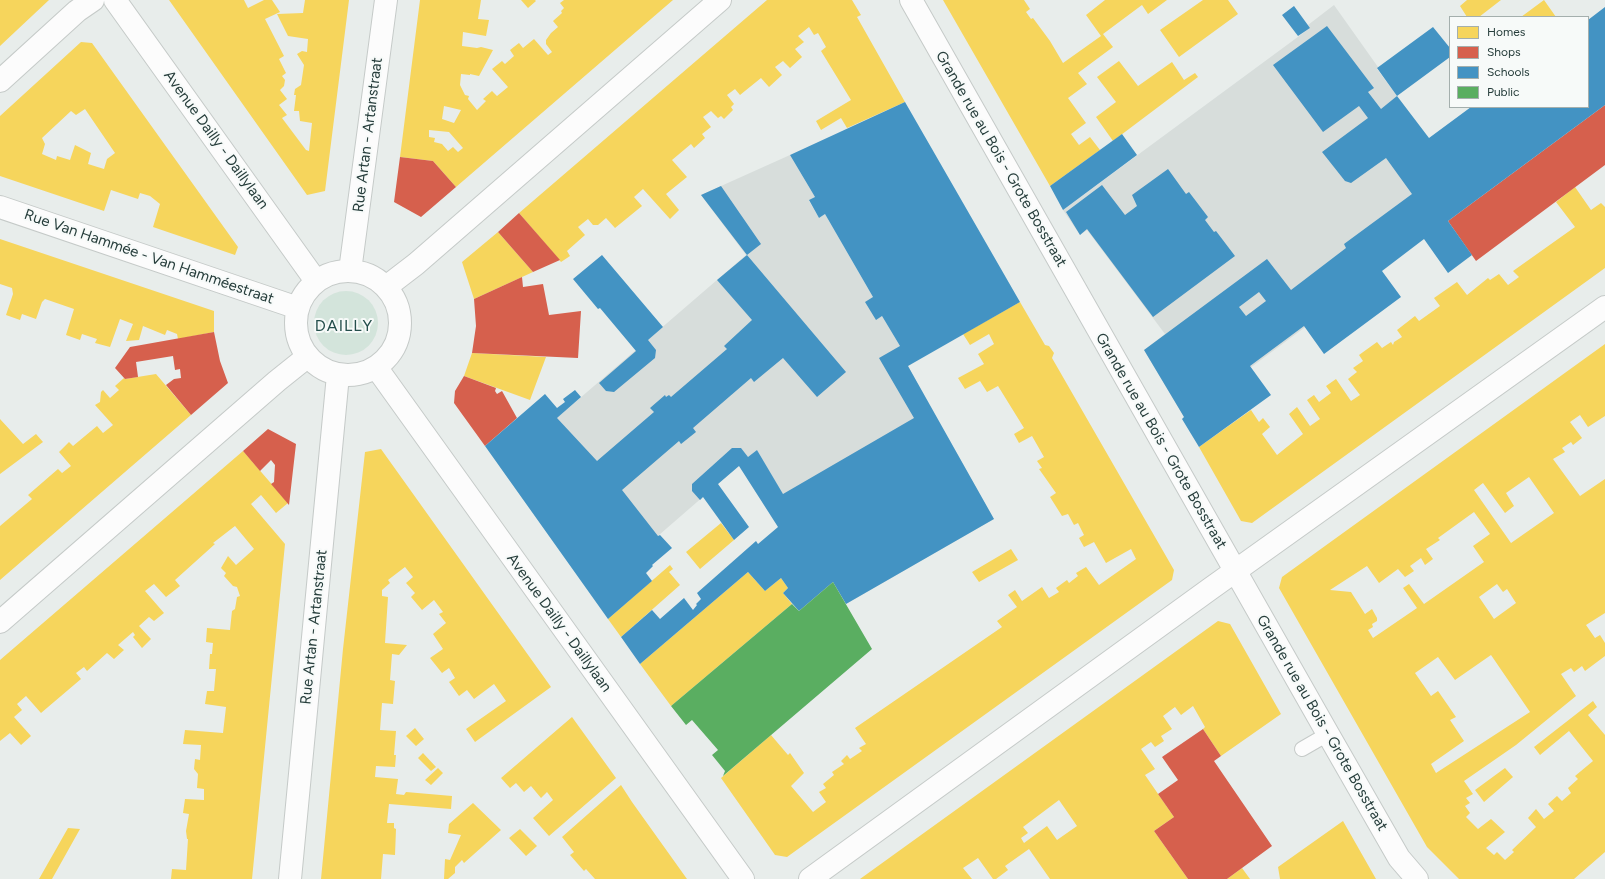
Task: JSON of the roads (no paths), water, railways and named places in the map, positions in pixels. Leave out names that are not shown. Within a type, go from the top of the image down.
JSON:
[{"type":"street","points":[[0,81],[77,11],[93,0]]},
{"type":"street","name":"Avenue Dailly - Daillylaan","points":[[115,0],[316,281]]},
{"type":"street","name":"Rue Artan - Artanstraat","points":[[350,271],[386,0]]},
{"type":"street","points":[[386,287],[416,264],[720,0]]},
{"type":"street","name":"Grande rue au Bois - Grote Bosstraat","points":[[911,0],[1399,858],[1417,879]]},
{"type":"street","name":"Rue Van Hammée - Van Hamméestraat","points":[[0,207],[298,308]]},
{"type":"street","points":[[350,271],[370,276],[386,287],[398,306],[400,328],[393,351],[376,367],[358,374],[338,375],[321,368],[307,357],[299,343],[295,324],[298,308],[305,293],[316,281],[333,273],[350,271]]},
{"type":"street","points":[[810,879],[1605,307]]},
{"type":"street","points":[[0,622],[277,381],[307,357]]},
{"type":"street","name":"Avenue Dailly - Daillylaan","points":[[376,367],[743,879]]},
{"type":"street","name":"Rue Artan - Artanstraat","points":[[290,879],[338,375]]},
{"type":"lane","points":[[1302,749],[1328,734]]},
{"type":"district","name":"DAILLY","points":[[344,326]]}]
